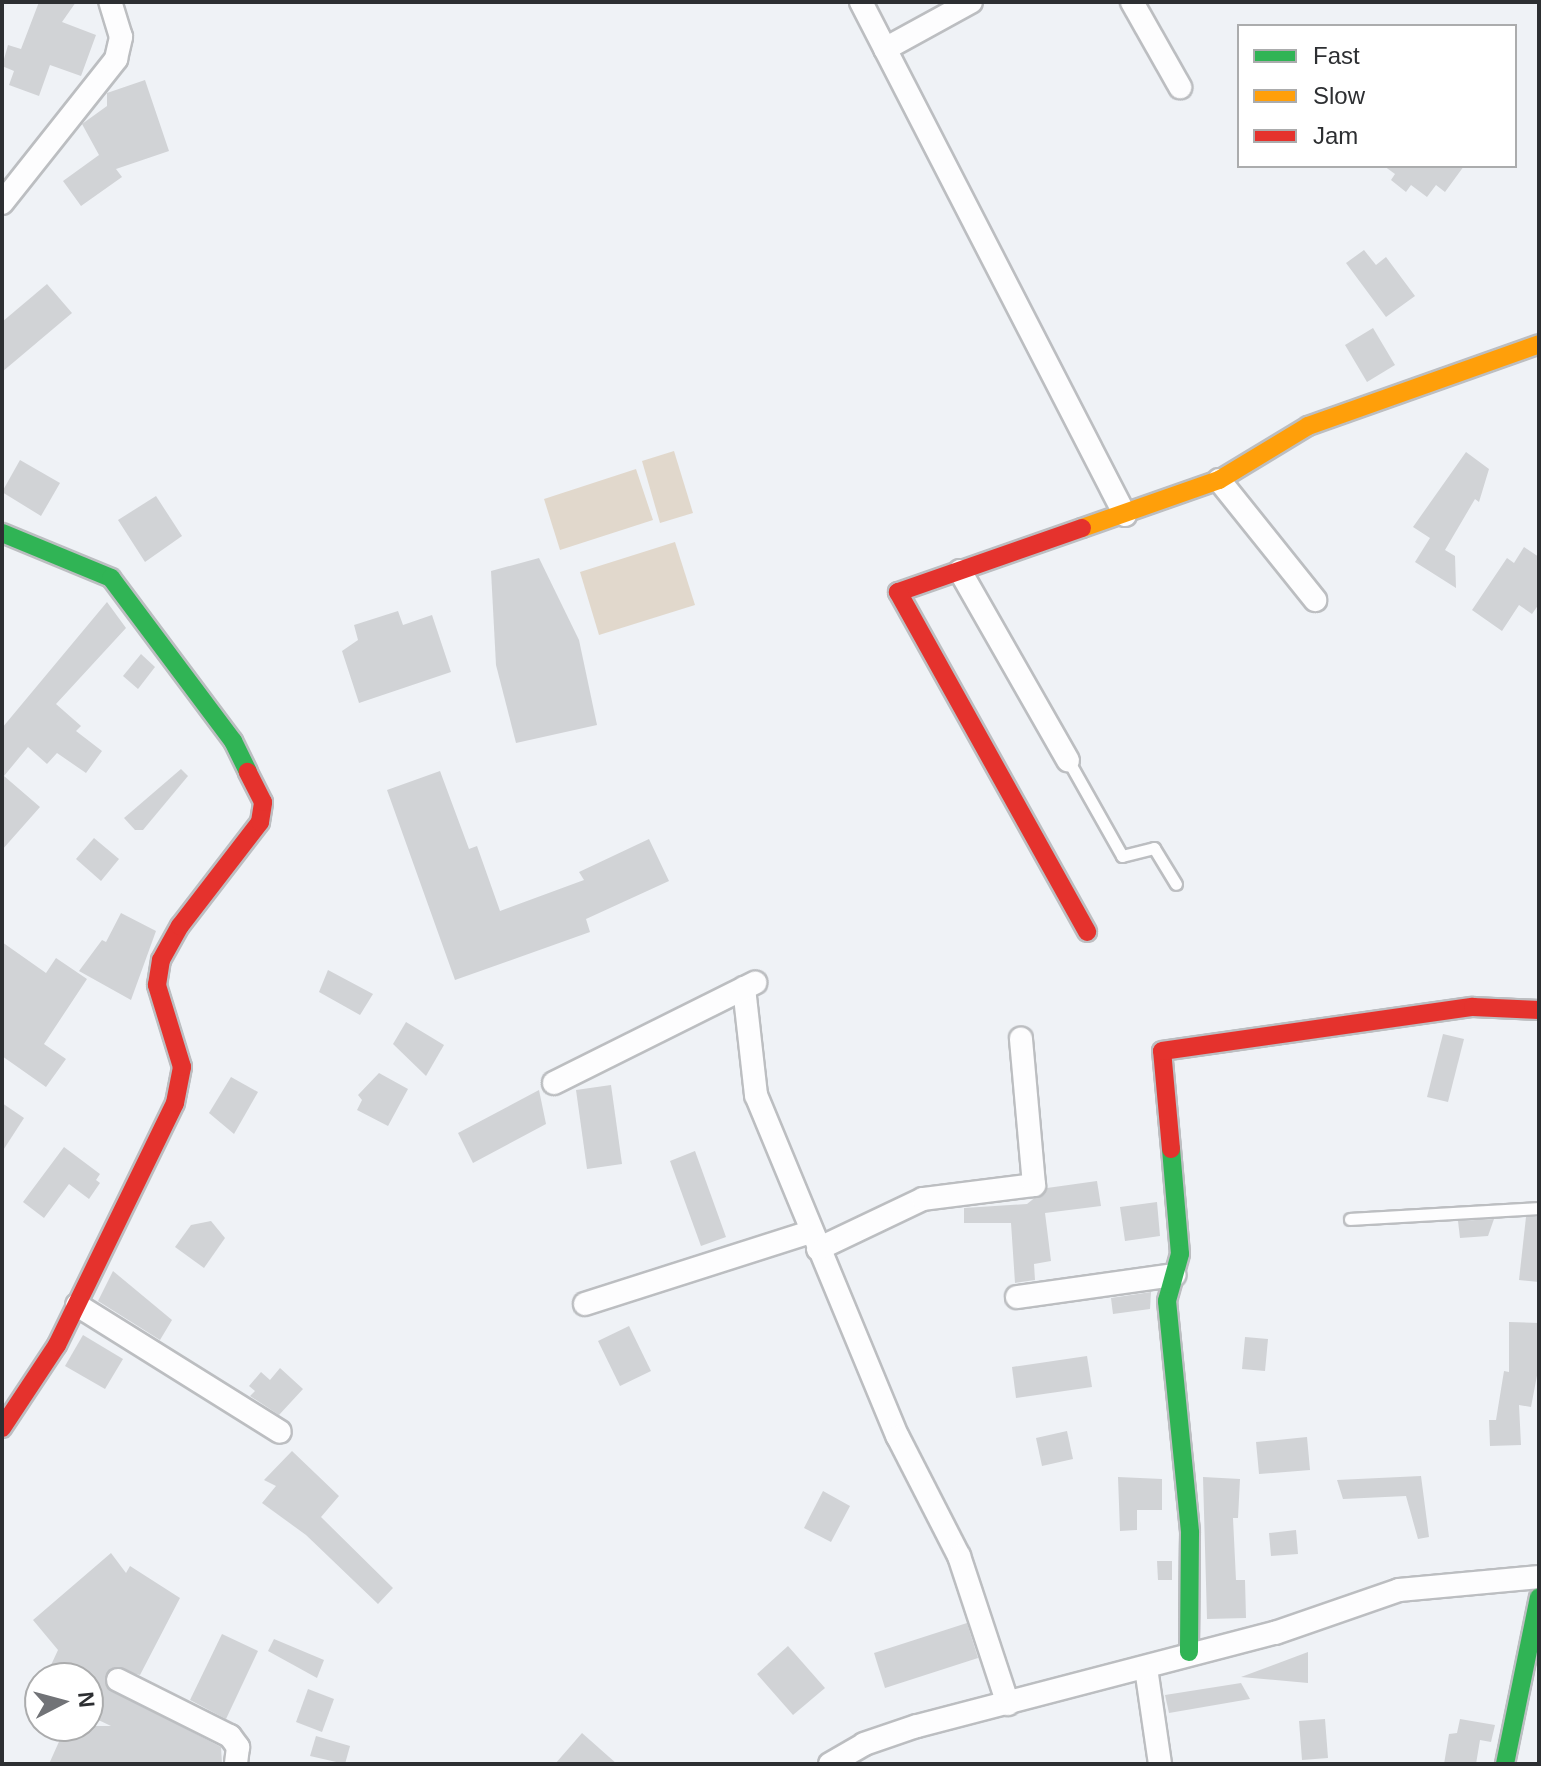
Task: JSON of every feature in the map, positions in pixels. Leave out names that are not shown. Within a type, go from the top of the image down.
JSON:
[{"type":"street","points":[[2,203],[116,59],[121,37],[110,2]]},
{"type":"street","points":[[861,2],[1125,515]]},
{"type":"street","points":[[885,49],[971,2]]},
{"type":"street","points":[[1132,2],[1180,87]]},
{"type":"street","points":[[1087,932],[898,592],[1219,480],[1308,426],[1539,344]]},
{"type":"street","points":[[1219,480],[1315,600]]},
{"type":"street","points":[[2,533],[111,578],[233,741],[263,802],[260,822],[180,926],[161,960],[157,985],[182,1079],[77,1305],[2,1428]]},
{"type":"street","points":[[960,571],[1068,760]]},
{"type":"street","points":[[554,1083],[750,985],[756,1095],[898,1437],[959,1556],[1008,1704]]},
{"type":"street","points":[[1189,1652],[1190,1533],[1167,1301],[1180,1254],[1162,1051],[1473,1007],[1539,1010]]},
{"type":"street","points":[[585,1304],[814,1240],[923,1199],[1034,1185],[1021,1039]]},
{"type":"street","points":[[1017,1297],[1174,1275]]},
{"type":"street","points":[[77,1305],[280,1432]]},
{"type":"street","points":[[830,1764],[864,1744],[917,1726],[1146,1668],[1189,1652],[1275,1633],[1399,1590],[1539,1577]]},
{"type":"street","points":[[1505,1764],[1539,1597]]},
{"type":"street","points":[[1146,1668],[1160,1764]]},
{"type":"street","points":[[118,1680],[230,1736],[238,1747],[236,1764]]},
{"type":"lane","points":[[1068,760],[1122,856],[1154,848],[1176,884]]},
{"type":"lane","points":[[1350,1219],[1539,1208]]},
{"type":"shaded area","points":[[674,451],[693,513],[660,523],[642,461]]},
{"type":"shaded area","points":[[636,469],[653,520],[560,550],[544,499]]},
{"type":"shaded area","points":[[675,542],[695,605],[599,635],[580,572]]},
{"type":"building","points":[[39,2],[76,2],[62,22],[96,35],[81,76],[50,65],[39,96],[9,85],[14,71],[2,66],[8,45],[21,49]]},
{"type":"building","points":[[145,80],[169,151],[116,169],[122,177],[81,206],[63,181],[99,155],[82,124],[107,106],[107,93]]},
{"type":"building","points":[[1387,168],[1463,168],[1445,192],[1436,185],[1427,197],[1411,185],[1406,192],[1391,180],[1395,174]]},
{"type":"building","points":[[1364,250],[1376,265],[1386,257],[1415,296],[1386,317],[1346,263]]},
{"type":"building","points":[[47,284],[72,313],[2,372],[2,322]]},
{"type":"building","points":[[1373,328],[1395,365],[1367,382],[1345,345]]},
{"type":"building","points":[[1466,452],[1489,469],[1479,502],[1475,499],[1445,550],[1455,556],[1456,588],[1415,562],[1430,538],[1413,527]]},
{"type":"building","points":[[20,460],[60,483],[41,516],[2,492]]},
{"type":"building","points":[[156,496],[182,536],[145,562],[118,520]]},
{"type":"building","points":[[1524,547],[1539,557],[1539,604],[1532,614],[1519,605],[1502,631],[1472,610],[1507,558],[1514,563]]},
{"type":"building","points":[[539,558],[579,640],[597,725],[516,743],[496,665],[491,571]]},
{"type":"building","points":[[107,602],[126,628],[56,704],[81,726],[76,731],[102,751],[86,773],[57,753],[47,764],[28,747],[4,776],[40,807],[2,850],[2,728]]},
{"type":"building","points":[[398,611],[403,625],[432,615],[451,672],[359,703],[342,651],[358,640],[354,625]]},
{"type":"building","points":[[141,654],[155,667],[138,689],[123,676]]},
{"type":"building","points":[[181,769],[188,776],[143,830],[135,830],[124,818]]},
{"type":"building","points":[[440,771],[469,849],[477,846],[500,911],[584,880],[579,872],[649,839],[669,881],[586,919],[590,932],[455,980],[387,790]]},
{"type":"building","points":[[94,838],[119,859],[101,881],[76,859]]},
{"type":"building","points":[[121,913],[156,931],[131,1000],[79,971],[102,940],[106,942]]},
{"type":"building","points":[[2,942],[46,973],[56,958],[87,979],[44,1044],[66,1059],[46,1087],[2,1056]]},
{"type":"building","points":[[328,970],[373,994],[360,1015],[319,992]]},
{"type":"building","points":[[406,1022],[444,1045],[426,1076],[393,1044]]},
{"type":"building","points":[[1443,1034],[1464,1039],[1448,1102],[1427,1097]]},
{"type":"building","points":[[379,1073],[408,1089],[388,1126],[357,1110],[362,1100],[358,1095]]},
{"type":"building","points":[[231,1077],[258,1092],[234,1134],[209,1113]]},
{"type":"building","points":[[611,1085],[622,1164],[587,1169],[576,1090]]},
{"type":"building","points":[[539,1090],[546,1124],[473,1163],[458,1133]]},
{"type":"building","points":[[2,1103],[24,1118],[2,1152]]},
{"type":"building","points":[[64,1147],[100,1174],[96,1180],[100,1183],[89,1199],[69,1184],[44,1218],[23,1202]]},
{"type":"building","points":[[695,1151],[726,1237],[701,1246],[670,1161]]},
{"type":"building","points":[[1097,1181],[1101,1206],[1045,1213],[1051,1261],[1034,1264],[1035,1280],[1015,1283],[1011,1223],[964,1223],[964,1208],[1027,1204],[1047,1188]]},
{"type":"building","points":[[1157,1202],[1160,1236],[1125,1241],[1120,1207]]},
{"type":"building","points":[[1526,1217],[1539,1217],[1539,1282],[1519,1280]]},
{"type":"building","points":[[1494,1219],[1488,1236],[1460,1238],[1458,1221]]},
{"type":"building","points":[[211,1221],[225,1238],[204,1268],[175,1247],[191,1225]]},
{"type":"building","points":[[113,1271],[172,1320],[160,1340],[98,1301]]},
{"type":"building","points":[[1151,1292],[1150,1309],[1113,1314],[1111,1298]]},
{"type":"building","points":[[1509,1322],[1539,1323],[1539,1365],[1531,1407],[1519,1405],[1521,1445],[1490,1446],[1489,1420],[1496,1420],[1504,1371],[1509,1372]]},
{"type":"building","points":[[629,1326],[651,1371],[620,1386],[598,1341]]},
{"type":"building","points":[[83,1335],[123,1359],[105,1389],[65,1366]]},
{"type":"building","points":[[1245,1337],[1268,1339],[1265,1371],[1242,1369]]},
{"type":"building","points":[[1087,1356],[1092,1387],[1016,1398],[1012,1367]]},
{"type":"building","points":[[280,1368],[303,1389],[279,1415],[250,1396],[255,1391],[249,1386],[261,1372],[270,1380]]},
{"type":"building","points":[[1067,1431],[1073,1459],[1042,1466],[1036,1438]]},
{"type":"building","points":[[1307,1437],[1310,1470],[1259,1474],[1256,1442]]},
{"type":"building","points":[[292,1451],[339,1496],[321,1517],[393,1588],[378,1604],[306,1535],[262,1503],[276,1486],[264,1480]]},
{"type":"building","points":[[1421,1476],[1429,1537],[1418,1539],[1406,1496],[1343,1499],[1337,1480]]},
{"type":"building","points":[[1118,1477],[1162,1479],[1162,1510],[1137,1510],[1137,1530],[1120,1531]]},
{"type":"building","points":[[1203,1477],[1240,1479],[1238,1518],[1233,1518],[1236,1580],[1245,1580],[1246,1618],[1207,1619]]},
{"type":"building","points":[[823,1491],[850,1506],[831,1542],[804,1528]]},
{"type":"building","points":[[1296,1530],[1298,1554],[1271,1556],[1269,1533]]},
{"type":"building","points":[[111,1553],[126,1573],[130,1566],[180,1598],[140,1675],[111,1668],[106,1687],[221,1747],[222,1764],[49,1764],[59,1742],[104,1742],[104,1726],[111,1726],[104,1723],[104,1662],[52,1662],[58,1650],[33,1620]]},
{"type":"building","points":[[1157,1561],[1172,1561],[1172,1580],[1158,1580]]},
{"type":"building","points":[[967,1623],[978,1658],[885,1688],[874,1653]]},
{"type":"building","points":[[222,1634],[258,1651],[226,1719],[190,1700]]},
{"type":"building","points":[[274,1639],[324,1660],[317,1678],[268,1651]]},
{"type":"building","points":[[788,1646],[825,1688],[793,1715],[757,1674]]},
{"type":"building","points":[[1308,1652],[1308,1683],[1241,1677]]},
{"type":"building","points":[[1241,1683],[1250,1699],[1169,1713],[1165,1695]]},
{"type":"building","points":[[308,1689],[334,1699],[322,1732],[296,1722]]},
{"type":"building","points":[[1325,1719],[1328,1758],[1302,1760],[1299,1721]]},
{"type":"building","points":[[1460,1719],[1495,1725],[1491,1742],[1480,1740],[1476,1764],[1444,1764],[1449,1734],[1457,1733]]},
{"type":"building","points":[[582,1733],[617,1764],[555,1764]]},
{"type":"building","points":[[316,1736],[350,1746],[345,1764],[310,1756]]},
{"type":"traffic: fast","points":[[2,533],[111,578],[233,741],[248,772]]},
{"type":"traffic: fast","points":[[1171,1149],[1180,1254],[1167,1301],[1190,1533],[1189,1652]]},
{"type":"traffic: fast","points":[[1505,1764],[1539,1597]]},
{"type":"traffic: slow","points":[[1082,528],[1219,480],[1308,426],[1539,344]]},
{"type":"traffic: jam","points":[[1082,528],[898,592],[1087,932]]},
{"type":"traffic: jam","points":[[2,1428],[57,1345],[175,1103],[182,1067],[157,985],[161,960],[180,926],[260,822],[263,802],[248,772]]},
{"type":"traffic: jam","points":[[1171,1149],[1162,1051],[1473,1007],[1539,1010]]}]
